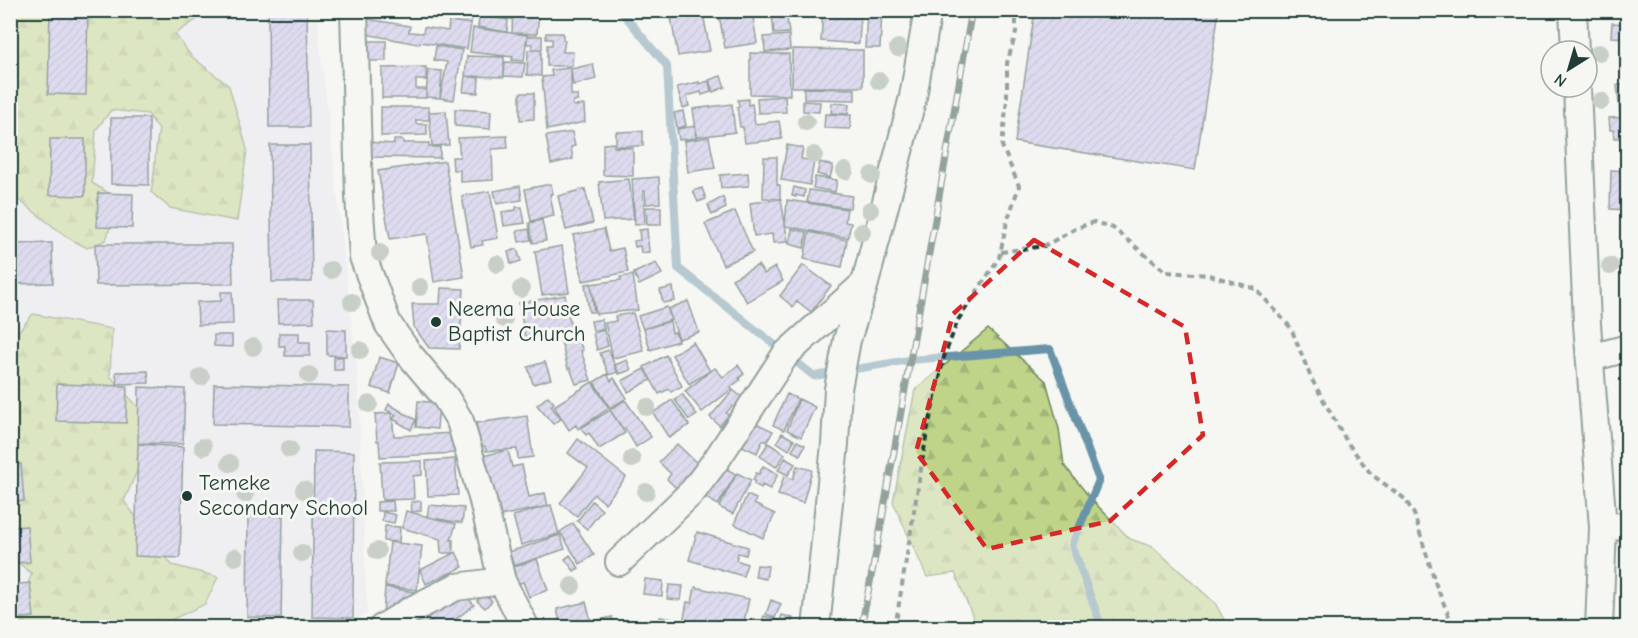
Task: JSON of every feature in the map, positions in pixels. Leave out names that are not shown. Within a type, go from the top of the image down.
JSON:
[{"type":"street","points":[[354,10],[363,257],[388,324],[408,354],[446,398],[460,421],[483,501],[502,581],[526,627]]},
{"type":"street","points":[[816,627],[835,444],[838,388],[847,340],[865,283],[913,97],[928,10]]},
{"type":"street","points":[[1574,10],[1575,39]]},
{"type":"street","points":[[1578,99],[1590,358],[1615,526],[1599,627]]},
{"type":"street","points":[[619,562],[693,491],[717,459],[786,354],[865,283]]},
{"type":"street","points":[[1590,358],[1628,348]]},
{"type":"street","points":[[382,627],[411,609],[456,587],[502,581]]},
{"type":"path","points":[[895,627],[927,432],[944,357],[958,320],[999,258],[1007,222],[1019,186],[1002,146],[1007,99],[1007,63],[1016,33],[1016,10]]},
{"type":"path","points":[[1001,252],[1044,246],[1077,228],[1094,222],[1113,228],[1166,272],[1209,275],[1256,289],[1291,328],[1311,378],[1347,442],[1371,474],[1405,499],[1414,514],[1436,585],[1454,627]]},
{"type":"highlighted area","points":[[1034,240],[1185,327],[1203,435],[1110,521],[987,549],[916,452],[953,314]]},
{"type":"shaded area","points":[[10,11],[318,11],[319,37],[358,378],[367,614],[341,628],[11,627]]},
{"type":"green space","points":[[10,11],[206,11],[205,14],[175,34],[191,56],[229,86],[247,149],[237,221],[170,208],[151,192],[159,130],[148,114],[111,110],[96,130],[92,183],[119,199],[106,240],[87,248],[67,237],[11,194]]},
{"type":"green space","points":[[33,314],[112,329],[110,376],[156,427],[124,501],[172,565],[218,577],[205,604],[156,627],[11,627],[11,621],[32,574],[11,557],[10,342]]},
{"type":"green space","points":[[988,329],[1046,381],[1059,429],[1064,465],[1091,499],[1130,539],[1153,547],[1215,603],[1228,627],[977,627],[955,573],[927,577],[893,502],[915,390]]},
{"type":"building","points":[[50,10],[88,10],[86,95],[48,94]]},
{"type":"building","points":[[268,10],[307,10],[309,127],[269,127]]},
{"type":"building","points":[[370,10],[427,10],[426,18]]},
{"type":"building","points":[[428,10],[473,10],[471,24],[427,18]]},
{"type":"building","points":[[480,10],[497,10],[496,18],[508,20],[507,32],[478,27]]},
{"type":"building","points":[[501,10],[513,10],[512,19],[500,18]]},
{"type":"building","points":[[513,10],[539,10],[537,34],[512,33]]},
{"type":"building","points":[[718,10],[752,10],[757,43],[725,48]]},
{"type":"building","points":[[759,10],[786,10],[789,33],[774,34],[772,14],[760,15]]},
{"type":"building","points":[[823,10],[861,10],[859,44],[821,41]]},
{"type":"building","points":[[867,10],[882,10],[880,48],[865,48]]},
{"type":"building","points":[[1035,10],[1219,10],[1195,170],[1015,142]]},
{"type":"building","points":[[703,13],[710,51],[678,56],[671,18]]},
{"type":"building","points":[[367,19],[410,26],[409,32],[423,33],[424,27],[448,31],[449,21],[471,24],[467,49],[420,42],[418,44],[365,34]]},
{"type":"building","points":[[1612,23],[1628,24],[1628,38],[1611,37]]},
{"type":"building","points":[[473,28],[527,35],[524,61],[512,60],[513,57],[470,52]]},
{"type":"building","points":[[546,33],[563,33],[563,40],[565,40],[563,52],[573,52],[572,66],[547,66],[547,45],[552,45],[552,39],[546,39]]},
{"type":"building","points":[[789,35],[790,50],[765,52],[764,37]]},
{"type":"building","points":[[527,36],[542,36],[542,49],[532,49],[533,44],[527,44]]},
{"type":"building","points":[[367,41],[386,41],[386,61],[367,61]]},
{"type":"building","points":[[436,46],[462,50],[454,100],[440,98],[447,62],[434,60]]},
{"type":"building","points":[[792,49],[863,50],[863,87],[792,87]]},
{"type":"building","points":[[528,50],[541,50],[541,76],[527,75]]},
{"type":"building","points":[[750,53],[789,54],[790,95],[750,94]]},
{"type":"building","points":[[467,56],[504,57],[504,77],[465,76]]},
{"type":"building","points":[[505,62],[525,63],[523,77],[504,76]]},
{"type":"building","points":[[593,64],[596,79],[573,85],[571,69]]},
{"type":"building","points":[[426,67],[426,80],[416,80],[416,89],[426,89],[426,98],[382,98],[382,68]]},
{"type":"building","points":[[571,68],[571,95],[577,95],[578,101],[573,101],[573,106],[584,105],[585,122],[547,130],[542,77],[552,76],[551,70]]},
{"type":"building","points":[[428,70],[442,71],[440,98],[426,97]]},
{"type":"building","points":[[465,76],[479,78],[478,93],[463,92]]},
{"type":"building","points":[[721,76],[725,87],[713,92],[709,80]]},
{"type":"building","points":[[709,81],[711,92],[687,96],[689,106],[683,108],[677,87]]},
{"type":"building","points":[[1617,85],[1628,85],[1628,115],[1620,115]]},
{"type":"building","points":[[804,88],[855,89],[855,100],[804,99]]},
{"type":"building","points":[[520,93],[534,93],[534,119],[520,120]]},
{"type":"building","points":[[785,96],[786,112],[758,113],[757,98]]},
{"type":"building","points":[[748,99],[748,105],[752,104],[755,124],[779,121],[782,139],[745,143],[737,107],[739,107],[738,100]]},
{"type":"building","points":[[803,101],[820,102],[819,112],[803,111]]},
{"type":"building","points":[[832,103],[849,104],[848,114],[831,113]]},
{"type":"building","points":[[732,104],[735,132],[697,137],[693,109]]},
{"type":"building","points":[[381,107],[429,107],[429,120],[416,120],[416,124],[427,124],[427,135],[381,136]]},
{"type":"building","points":[[455,109],[491,111],[490,129],[455,126]]},
{"type":"building","points":[[446,111],[449,145],[432,146],[429,112]]},
{"type":"building","points":[[683,111],[686,126],[677,128],[674,113]]},
{"type":"building","points":[[825,114],[851,115],[850,129],[824,128]]},
{"type":"building","points":[[1628,117],[1628,138],[1614,138],[1613,130],[1610,130],[1609,118]]},
{"type":"building","points":[[111,118],[149,118],[149,185],[111,184]]},
{"type":"building","points":[[695,126],[696,138],[679,140],[677,129]]},
{"type":"building","points":[[643,131],[643,146],[616,146],[616,132]]},
{"type":"building","points":[[572,132],[575,146],[571,147],[573,159],[551,164],[546,136]]},
{"type":"building","points":[[507,136],[508,148],[492,149],[493,180],[460,182],[460,170],[453,170],[452,157],[460,157],[458,138]]},
{"type":"building","points":[[709,137],[715,168],[688,172],[684,141]]},
{"type":"building","points":[[50,139],[85,139],[85,196],[49,195]]},
{"type":"building","points":[[394,140],[403,140],[403,143],[429,143],[429,147],[440,147],[440,158],[367,157],[368,142],[394,144]]},
{"type":"building","points":[[614,143],[614,147],[633,148],[633,176],[603,175],[603,144]]},
{"type":"building","points":[[270,145],[310,145],[312,282],[272,282]]},
{"type":"building","points":[[787,145],[803,148],[801,159],[814,161],[810,185],[781,180]]},
{"type":"building","points":[[764,157],[777,157],[777,185],[780,185],[780,199],[763,198]]},
{"type":"building","points":[[445,161],[464,277],[434,282],[427,234],[390,239],[378,171]]},
{"type":"building","points":[[820,162],[833,166],[830,178],[817,174]]},
{"type":"building","points":[[1611,170],[1628,171],[1628,210],[1610,209]]},
{"type":"building","points":[[748,173],[749,186],[721,188],[720,175]]},
{"type":"building","points":[[659,177],[660,203],[646,204],[645,191],[643,191],[645,224],[635,225],[632,179]]},
{"type":"building","points":[[815,177],[837,180],[835,192],[813,188]]},
{"type":"building","points":[[629,179],[634,219],[603,221],[599,182]]},
{"type":"building","points":[[551,184],[553,194],[550,194],[554,216],[531,221],[525,189]]},
{"type":"building","points":[[520,186],[522,200],[497,204],[494,191]]},
{"type":"building","points":[[794,187],[805,190],[804,197],[792,196]]},
{"type":"building","points":[[702,188],[706,199],[698,202],[693,191]]},
{"type":"building","points":[[585,189],[593,223],[566,230],[558,196]]},
{"type":"building","points":[[809,190],[852,196],[850,208],[807,202]]},
{"type":"building","points":[[490,191],[498,238],[482,241],[483,245],[471,247],[462,196]]},
{"type":"building","points":[[98,193],[133,194],[132,228],[97,227]]},
{"type":"building","points":[[723,197],[726,208],[712,215],[708,205]]},
{"type":"building","points":[[781,199],[788,242],[773,243],[772,234],[754,236],[750,203]]},
{"type":"building","points":[[787,200],[847,209],[845,222],[851,223],[848,238],[785,226]]},
{"type":"building","points":[[516,207],[522,207],[525,223],[504,226],[502,212],[516,210]]},
{"type":"building","points":[[646,207],[661,207],[661,225],[647,225]]},
{"type":"building","points":[[735,211],[753,252],[723,265],[705,224]]},
{"type":"building","points":[[542,220],[546,241],[533,243],[529,223]]},
{"type":"building","points":[[529,229],[531,240],[519,242],[517,231]]},
{"type":"building","points":[[604,229],[609,251],[623,248],[628,272],[583,281],[573,235]]},
{"type":"building","points":[[647,229],[649,252],[641,253],[640,246],[635,247],[634,241],[640,240],[639,230]]},
{"type":"building","points":[[792,229],[807,232],[804,248],[789,244]]},
{"type":"building","points":[[809,232],[847,240],[842,267],[804,259]]},
{"type":"building","points":[[52,243],[53,283],[10,284],[10,244]]},
{"type":"building","points":[[95,244],[232,244],[233,284],[96,285]]},
{"type":"building","points":[[562,246],[569,292],[542,295],[535,251]]},
{"type":"building","points":[[517,249],[521,261],[511,264],[508,252]]},
{"type":"building","points":[[656,263],[662,274],[639,285],[634,273]]},
{"type":"building","points":[[758,265],[764,274],[775,267],[783,281],[747,302],[732,279]]},
{"type":"building","points":[[803,265],[831,286],[811,312],[797,301],[793,307],[780,296]]},
{"type":"building","points":[[633,275],[638,310],[596,314],[591,284],[621,280],[620,277]]},
{"type":"building","points":[[591,283],[594,312],[589,312],[585,284]]},
{"type":"building","points":[[673,287],[675,301],[663,303],[660,290]]},
{"type":"building","points":[[441,288],[464,289],[459,349],[429,348],[414,327],[412,304],[440,304]]},
{"type":"building","points":[[221,292],[232,292],[233,324],[198,325],[197,302],[221,301]]},
{"type":"building","points":[[565,295],[571,329],[525,337],[519,303]]},
{"type":"building","points":[[277,300],[313,300],[314,322],[278,323]]},
{"type":"building","points":[[688,301],[699,332],[679,339],[668,309]]},
{"type":"building","points":[[667,307],[671,320],[643,329],[638,316]]},
{"type":"building","points":[[633,313],[644,351],[613,358],[605,323],[616,321],[615,316]]},
{"type":"building","points":[[602,319],[604,329],[593,331],[591,321]]},
{"type":"building","points":[[670,321],[672,333],[675,332],[678,341],[650,350],[644,329]]},
{"type":"building","points":[[327,329],[346,330],[346,356],[327,355]]},
{"type":"building","points":[[604,330],[608,346],[597,350],[593,333]]},
{"type":"building","points":[[279,333],[299,333],[299,342],[310,342],[310,356],[285,356],[285,346],[279,346]]},
{"type":"building","points":[[214,335],[232,335],[232,347],[214,346]]},
{"type":"building","points":[[576,336],[583,350],[581,351],[591,380],[576,384],[570,368],[568,369],[561,341]]},
{"type":"building","points":[[693,342],[710,371],[689,384],[672,355]]},
{"type":"building","points":[[609,350],[617,372],[609,375],[600,353]]},
{"type":"building","points":[[666,355],[682,386],[671,392],[669,389],[659,394],[644,367]]},
{"type":"building","points":[[334,357],[343,357],[343,370],[334,370]]},
{"type":"building","points":[[379,357],[399,363],[390,393],[371,387]]},
{"type":"building","points":[[627,360],[631,370],[619,374],[615,365]]},
{"type":"building","points":[[545,362],[551,379],[533,384],[528,367]]},
{"type":"building","points":[[738,365],[744,374],[739,378],[740,380],[702,412],[685,391],[715,368],[723,377]]},
{"type":"building","points":[[644,369],[651,380],[628,392],[622,381]]},
{"type":"building","points":[[148,371],[149,383],[117,384],[116,372]]},
{"type":"building","points":[[607,374],[611,381],[614,378],[627,398],[610,408],[594,382]]},
{"type":"building","points":[[592,382],[609,408],[578,429],[576,425],[569,430],[554,406]]},
{"type":"building","points":[[57,384],[127,386],[126,423],[56,421]]},
{"type":"building","points":[[214,384],[349,387],[349,427],[213,424]]},
{"type":"building","points":[[139,387],[185,389],[183,444],[138,443]]},
{"type":"building","points":[[733,390],[743,398],[735,408],[732,406],[726,413],[729,415],[720,426],[710,417]]},
{"type":"building","points":[[682,394],[697,415],[689,420],[675,400]]},
{"type":"building","points":[[787,394],[798,399],[784,430],[773,425]]},
{"type":"building","points":[[548,396],[554,403],[551,406],[561,419],[553,424],[537,405]]},
{"type":"building","points":[[799,399],[815,407],[801,437],[787,430]]},
{"type":"building","points":[[625,400],[651,437],[636,447],[625,428],[623,429],[610,410]]},
{"type":"building","points":[[672,400],[689,425],[669,438],[653,413]]},
{"type":"building","points":[[418,401],[439,403],[437,429],[416,427]]},
{"type":"building","points":[[389,404],[416,420],[411,430],[393,419],[396,415],[386,410]]},
{"type":"building","points":[[610,410],[625,433],[599,449],[589,433],[586,435],[581,428]]},
{"type":"building","points":[[392,413],[394,436],[455,433],[457,453],[380,457],[375,414]]},
{"type":"building","points":[[527,416],[533,457],[518,459],[517,449],[486,451],[485,446],[480,446],[476,423]]},
{"type":"building","points":[[747,419],[773,431],[767,442],[763,440],[757,453],[736,443]]},
{"type":"building","points":[[782,433],[794,440],[789,450],[777,442]]},
{"type":"building","points":[[578,439],[626,477],[605,503],[594,494],[577,516],[560,503],[588,468],[568,453]]},
{"type":"building","points":[[797,441],[805,445],[800,455],[792,451]]},
{"type":"building","points":[[768,443],[785,454],[776,467],[760,456]]},
{"type":"building","points":[[138,444],[183,447],[180,558],[135,556]]},
{"type":"building","points":[[677,444],[700,466],[677,489],[667,479],[671,474],[659,462]]},
{"type":"building","points":[[508,450],[512,467],[522,465],[529,497],[545,493],[548,506],[495,517],[482,456]]},
{"type":"building","points":[[314,451],[354,452],[353,618],[312,617]]},
{"type":"building","points":[[785,458],[795,464],[788,475],[778,470]]},
{"type":"building","points":[[455,459],[458,495],[428,496],[426,461]]},
{"type":"building","points":[[422,461],[422,475],[413,476],[414,499],[382,500],[380,462]]},
{"type":"building","points":[[21,464],[24,501],[10,502],[10,465]]},
{"type":"building","points":[[721,466],[736,474],[718,505],[703,496]]},
{"type":"building","points":[[763,466],[778,474],[770,489],[754,484],[756,473],[759,474]]},
{"type":"building","points":[[797,466],[812,470],[803,503],[778,495],[784,476],[793,479]]},
{"type":"building","points":[[737,473],[751,480],[733,514],[719,507]]},
{"type":"building","points":[[747,495],[756,499],[754,504],[775,514],[763,538],[734,524]]},
{"type":"building","points":[[393,501],[394,511],[377,511],[377,502]]},
{"type":"building","points":[[421,501],[421,511],[412,512],[411,502]]},
{"type":"building","points":[[592,501],[602,510],[587,529],[577,521]]},
{"type":"building","points":[[429,505],[464,508],[462,523],[427,517]]},
{"type":"building","points":[[551,505],[559,534],[521,545],[513,516]]},
{"type":"building","points":[[406,511],[456,524],[451,540],[453,540],[453,553],[441,553],[440,539],[402,528]]},
{"type":"building","points":[[383,512],[396,515],[394,523],[382,521]]},
{"type":"building","points":[[248,515],[283,516],[281,618],[247,617]]},
{"type":"building","points":[[573,523],[594,555],[580,564],[560,532]]},
{"type":"building","points":[[27,526],[30,562],[10,563],[10,527]]},
{"type":"building","points":[[385,526],[400,527],[399,542],[384,541]]},
{"type":"building","points":[[697,532],[748,547],[746,555],[738,553],[736,560],[747,564],[743,576],[689,560]]},
{"type":"building","points":[[560,535],[565,549],[514,566],[509,552]]},
{"type":"building","points":[[390,542],[422,546],[417,590],[385,586]]},
{"type":"building","points":[[456,552],[463,567],[426,584],[420,570]]},
{"type":"building","points":[[570,555],[579,568],[574,571],[565,559]]},
{"type":"building","points":[[537,559],[548,590],[529,597],[523,582],[517,584],[511,568]]},
{"type":"building","points":[[757,565],[768,566],[766,579],[755,577]]},
{"type":"building","points":[[645,579],[663,581],[662,596],[643,594]]},
{"type":"building","points":[[30,583],[34,617],[10,619],[10,585]]},
{"type":"building","points":[[669,585],[683,586],[681,600],[667,599]]},
{"type":"building","points":[[385,587],[414,592],[414,595],[383,614]]},
{"type":"building","points":[[695,587],[749,599],[744,622],[732,620],[730,628],[682,628],[687,602],[692,603]]},
{"type":"building","points":[[461,589],[474,605],[444,628],[435,628],[423,613]]},
{"type":"building","points":[[484,593],[492,601],[485,608],[477,601]]},
{"type":"building","points":[[771,600],[781,604],[775,618],[766,614]]},
{"type":"building","points":[[586,602],[595,628],[561,628],[557,609]]},
{"type":"building","points":[[420,613],[433,628],[403,628]]},
{"type":"building","points":[[782,615],[793,618],[790,628],[760,628],[764,616],[780,621]]},
{"type":"building","points":[[612,617],[614,628],[596,628],[594,621]]},
{"type":"building","points":[[660,617],[673,619],[672,628],[659,628]]},
{"type":"waterway","points":[[620,10],[667,66],[678,268],[814,376],[909,360],[1050,349],[1099,480],[1072,545],[1102,628]]},
{"type":"railway","points":[[861,628],[972,10]]},
{"type":"place","name":"Neema House Baptist Church","points":[[436,322]]},
{"type":"place","name":"Temeke Secondary School","points":[[187,496]]}]
